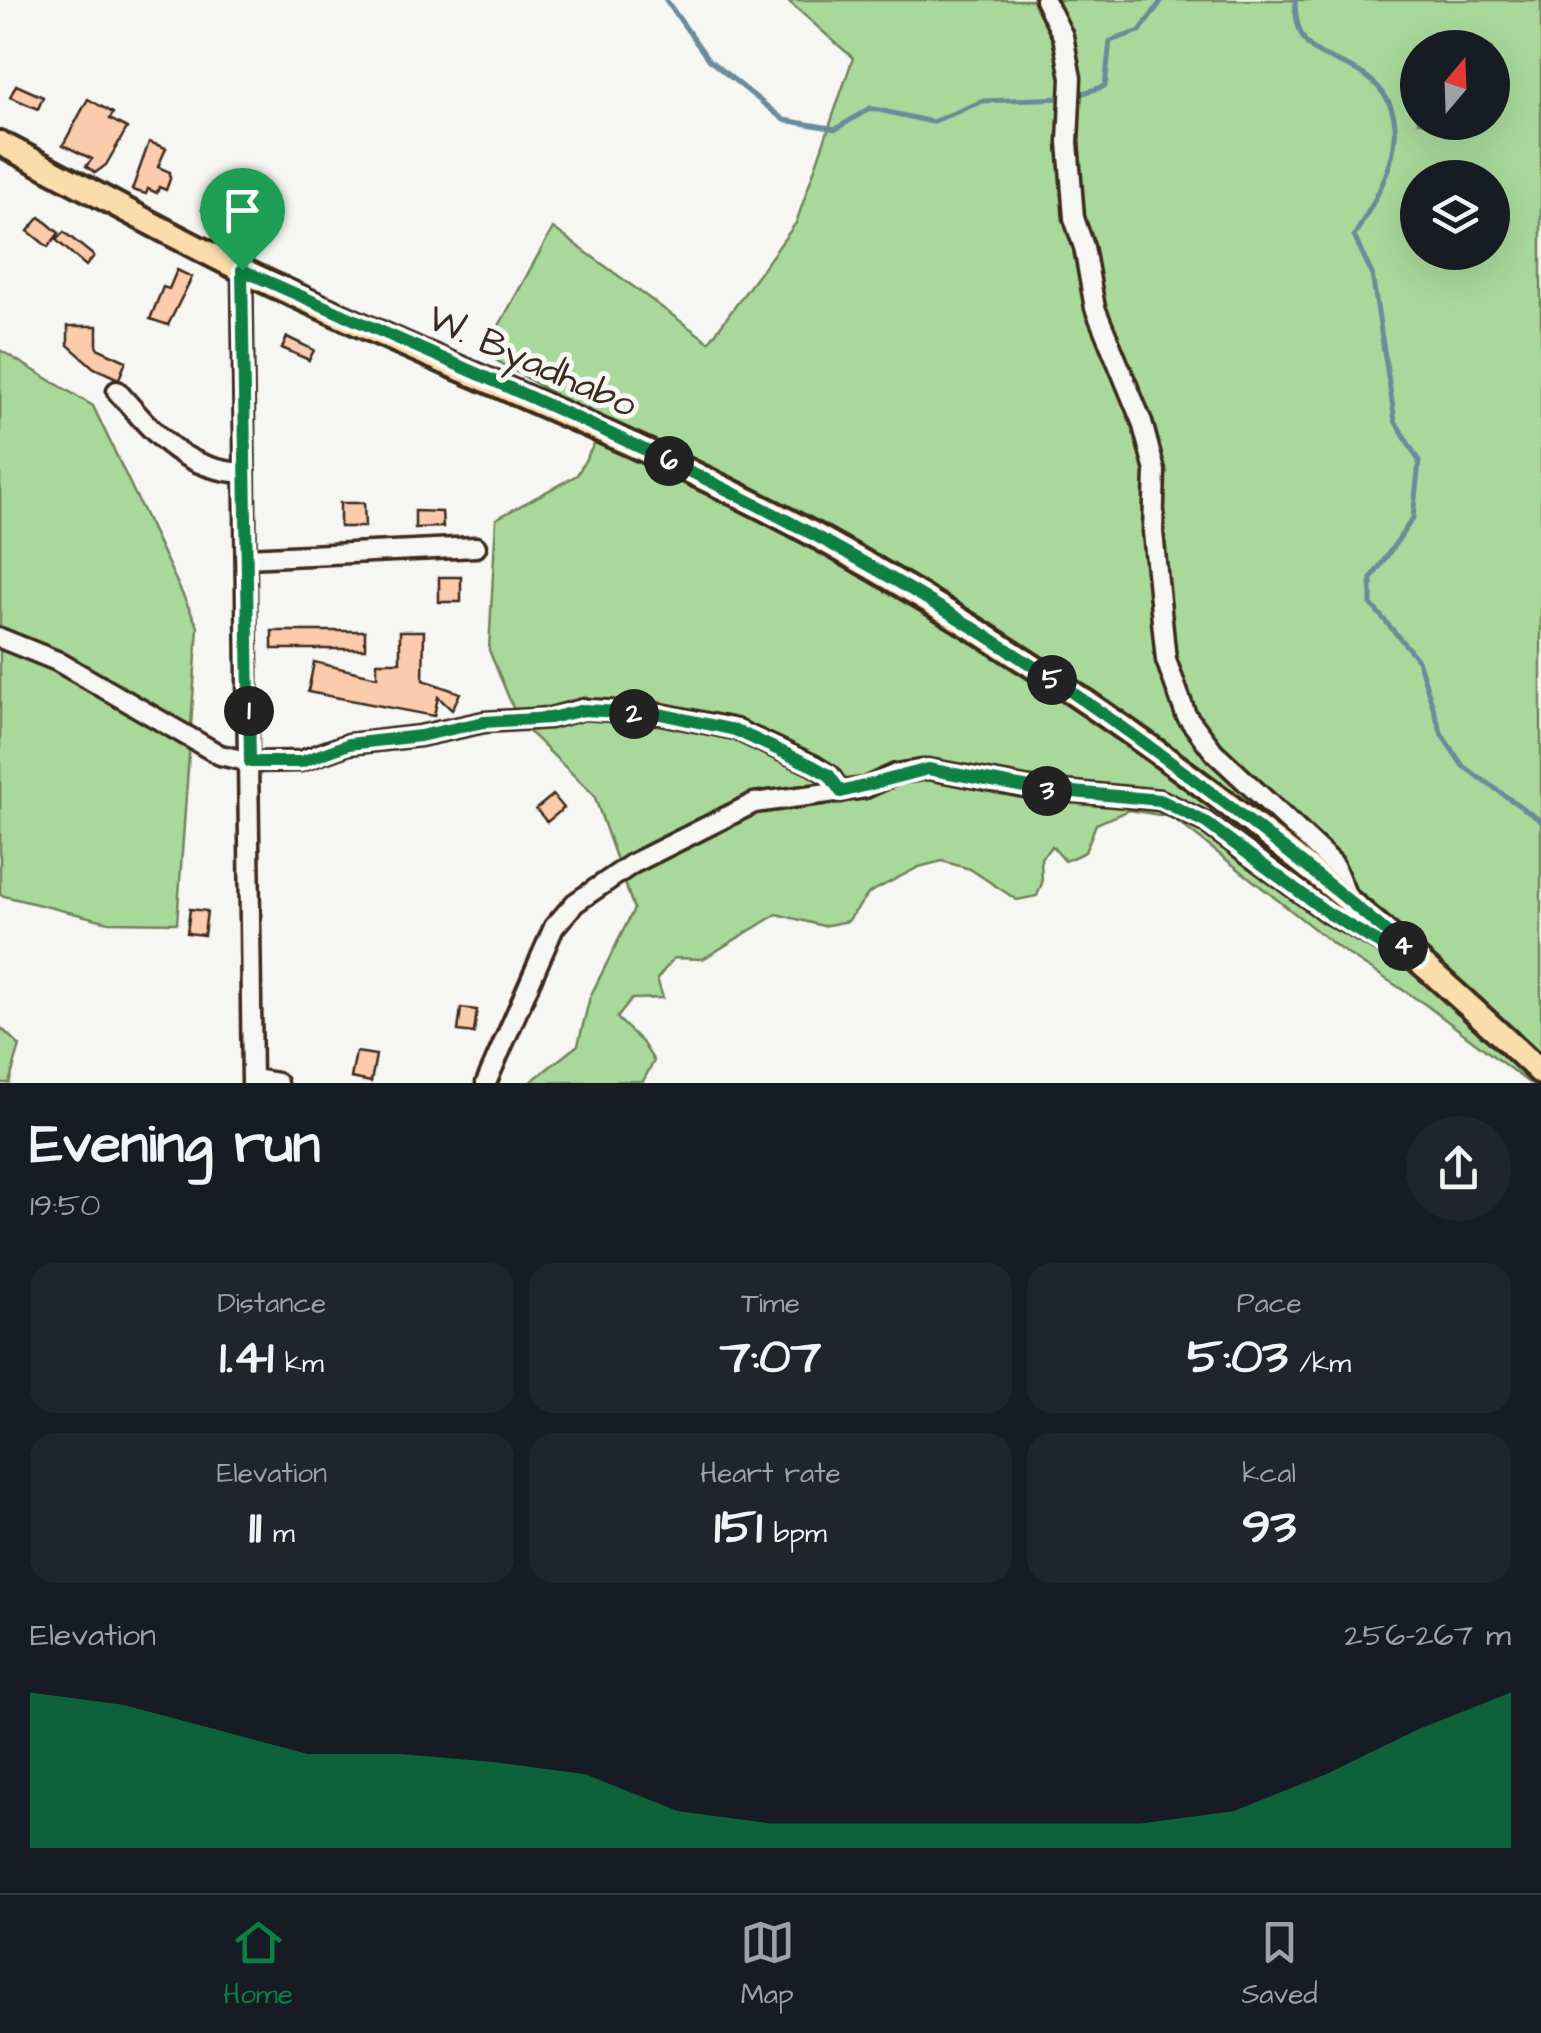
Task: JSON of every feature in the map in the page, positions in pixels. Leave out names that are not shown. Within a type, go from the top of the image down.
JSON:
[{"type":"main road","name":"W. Byadhabo","points":[[0,143],[242,270],[686,468],[898,582],[1148,744],[1420,960],[1541,1074]]},
{"type":"street","points":[[1045,0],[1063,36],[1072,78],[1068,142],[1074,218],[1084,247],[1095,308],[1146,432],[1155,471],[1154,532],[1166,660],[1186,715],[1214,752],[1333,863],[1348,900]]},
{"type":"street","points":[[242,270],[252,1081],[276,1083]]},
{"type":"street","points":[[117,391],[165,446],[220,472],[244,473]]},
{"type":"street","points":[[246,558],[476,547]]},
{"type":"street","points":[[0,638],[57,661],[220,755],[250,762],[301,762],[349,744],[420,736],[484,722],[550,718],[584,710],[660,714],[735,730],[829,775],[841,792]]},
{"type":"street","points":[[486,1083],[554,928],[576,903],[632,864],[754,803],[841,792],[928,769],[1030,788],[1160,800],[1205,822],[1328,913],[1387,948],[1420,960]]},
{"type":"green space","points":[[787,0],[1541,0],[1541,1083],[1529,1083],[1426,1005],[1340,949],[1172,817],[1129,810],[1096,824],[1085,852],[1065,861],[1052,846],[1041,858],[1042,883],[1037,896],[1017,900],[970,869],[942,861],[919,867],[869,893],[848,921],[823,926],[777,914],[703,959],[674,958],[657,979],[663,998],[632,999],[617,1018],[642,1042],[654,1061],[643,1081],[529,1083],[578,1045],[590,997],[634,909],[594,795],[519,722],[489,650],[496,519],[577,475],[605,424],[484,353],[553,228],[709,342],[796,223],[853,58]]},
{"type":"green space","points":[[0,350],[93,406],[198,627],[177,923],[109,922],[0,895]]},
{"type":"green space","points":[[0,1027],[20,1046],[9,1083],[0,1083]]},
{"type":"building","points":[[16,85],[43,97],[38,109],[10,97]]},
{"type":"building","points":[[88,99],[113,113],[110,119],[127,128],[106,165],[95,173],[86,166],[92,159],[63,145]]},
{"type":"building","points":[[149,142],[166,148],[158,167],[170,172],[170,179],[166,190],[159,187],[157,193],[148,189],[146,194],[132,190]]},
{"type":"building","points":[[209,188],[225,194],[219,216],[202,210]]},
{"type":"building","points":[[253,215],[274,222],[269,238],[248,231]]},
{"type":"building","points":[[40,217],[59,233],[48,247],[28,231]]},
{"type":"building","points":[[64,232],[94,256],[86,266],[56,240]]},
{"type":"building","points":[[177,270],[192,277],[168,325],[150,319],[163,287],[169,289]]},
{"type":"building","points":[[68,326],[97,326],[97,348],[126,361],[119,379],[94,368],[68,345]]},
{"type":"building","points":[[287,337],[314,350],[309,360],[282,348]]},
{"type":"building","points":[[340,503],[364,503],[365,527],[340,527]]},
{"type":"building","points":[[415,511],[442,512],[443,527],[415,528]]},
{"type":"building","points":[[439,577],[461,577],[461,602],[439,602]]},
{"type":"building","points":[[272,631],[365,631],[365,649],[272,649]]},
{"type":"building","points":[[400,631],[424,631],[423,680],[460,693],[452,710],[438,697],[434,716],[308,692],[314,662],[377,677],[377,662],[400,662]]},
{"type":"building","points":[[553,795],[564,808],[547,822],[536,809]]},
{"type":"building","points":[[190,909],[207,911],[204,935],[187,933]]},
{"type":"building","points":[[461,1008],[477,1010],[474,1033],[458,1031]]},
{"type":"building","points":[[356,1052],[376,1055],[371,1082],[351,1078]]},
{"type":"waterway","points":[[666,0],[708,59],[784,120],[836,129],[870,108],[932,122],[983,101],[1064,98]]},
{"type":"waterway","points":[[1074,96],[1105,86],[1110,41],[1140,31],[1162,0]]},
{"type":"waterway","points":[[1295,0],[1297,21],[1309,46],[1367,77],[1384,94],[1393,113],[1392,155],[1376,197],[1354,236],[1372,274],[1395,421],[1419,461],[1413,518],[1371,579],[1371,604],[1418,660],[1442,735],[1463,766],[1541,821]]},
{"type":"route","points":[[242,270],[686,468],[898,582],[1148,744],[1268,834],[1420,960],[1387,948],[1328,913],[1205,822],[1160,800],[1086,796],[928,769],[896,774],[866,788],[841,792],[829,775],[782,748],[735,730],[660,714],[584,710],[550,718],[484,722],[420,736],[349,744],[301,762],[250,762],[242,270]]}]
